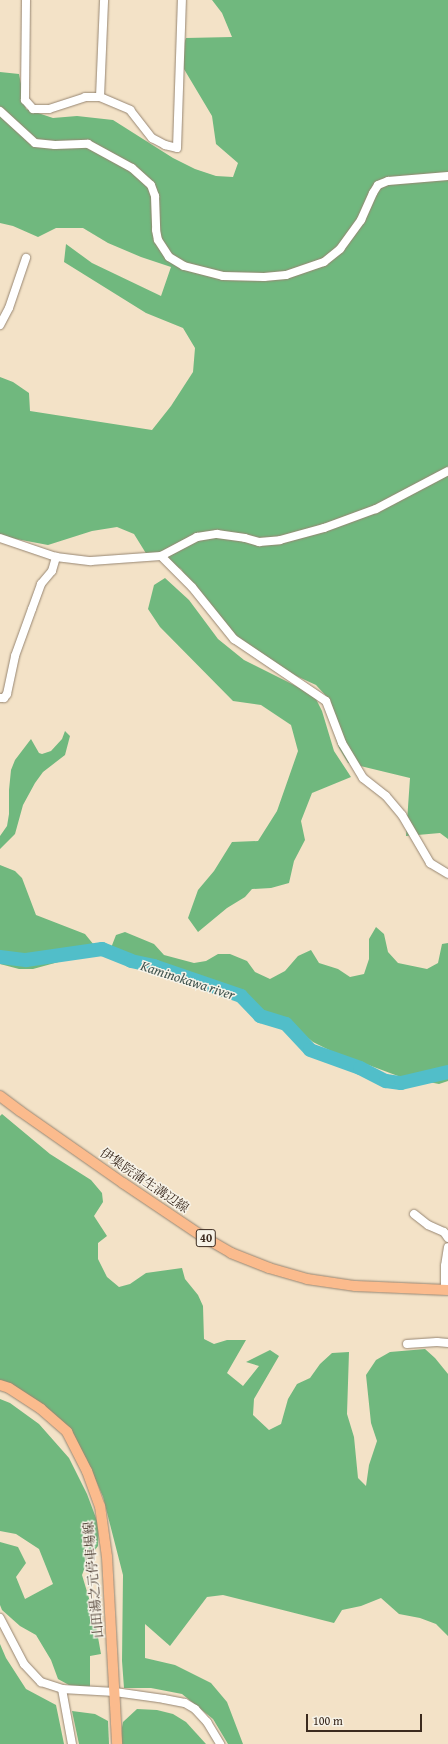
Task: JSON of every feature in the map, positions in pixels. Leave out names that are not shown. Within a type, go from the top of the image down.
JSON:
[{"type":"main road","name":"伊集院蒲生溝辺線","points":[[0,1096],[123,1183],[202,1236],[231,1253],[269,1268],[307,1279],[355,1286],[446,1290]]},
{"type":"main road","name":"山田湯之元停車場線","points":[[0,1385],[9,1388],[41,1409],[68,1432],[87,1471],[100,1506],[107,1557],[117,1744]]},
{"type":"street","points":[[26,0],[25,100],[33,109],[49,109],[84,97],[100,97],[130,110],[152,138],[166,145],[177,148],[182,0]]},
{"type":"street","points":[[100,97],[104,0]]},
{"type":"street","points":[[0,110],[34,143],[55,145],[88,144],[132,168],[151,186],[155,196],[156,230],[158,240],[169,257],[184,266],[223,276],[264,277],[286,275],[324,262],[340,249],[361,220],[372,193],[378,185],[388,181],[448,176]]},
{"type":"street","points":[[0,325],[9,308],[26,258]]},
{"type":"street","points":[[0,538],[56,557],[91,561],[161,556],[197,537],[217,534],[245,538],[259,542],[280,540],[324,528],[376,509],[448,471]]},
{"type":"street","points":[[161,556],[192,587],[234,639],[326,701],[342,743],[364,778],[386,796],[402,815],[430,863],[448,874]]},
{"type":"street","points":[[0,698],[4,698],[7,694],[15,656],[41,584],[52,571],[56,557]]},
{"type":"street","points":[[414,1214],[428,1225],[444,1232],[448,1238]]},
{"type":"street","points":[[446,1290],[445,1266],[448,1247]]},
{"type":"street","points":[[407,1344],[437,1342],[448,1343]]},
{"type":"street","points":[[0,1618],[24,1664],[41,1682],[62,1689],[115,1692],[185,1703],[199,1713],[220,1744]]},
{"type":"street","points":[[62,1689],[72,1744]]},
{"type":"green space","points":[[212,0],[448,0],[448,839],[440,833],[406,836],[410,778],[348,763],[339,748],[333,729],[327,697],[316,685],[259,659],[210,614],[181,569],[147,555],[134,534],[117,527],[92,531],[48,545],[0,536],[0,377],[13,382],[29,393],[30,411],[152,430],[171,406],[193,372],[195,348],[183,328],[146,313],[64,262],[66,244],[92,263],[161,296],[171,267],[141,257],[108,243],[83,228],[56,228],[38,237],[13,226],[0,223],[0,72],[19,74],[26,109],[53,118],[77,116],[113,120],[173,158],[195,169],[216,176],[233,177],[238,163],[216,144],[212,116],[178,59],[186,38],[232,37],[222,13]]},
{"type":"green space","points":[[165,578],[189,600],[218,639],[244,660],[314,695],[322,711],[334,751],[351,777],[312,793],[301,821],[305,840],[294,861],[289,883],[271,888],[252,889],[245,897],[227,908],[198,932],[188,918],[198,890],[214,871],[232,842],[258,841],[277,811],[298,751],[291,725],[261,705],[233,701],[160,627],[148,609],[154,585]]},
{"type":"green space","points":[[65,731],[70,736],[65,755],[43,772],[35,783],[23,805],[15,834],[0,849],[0,836],[7,826],[11,770],[15,760],[31,739],[39,753],[42,754],[51,751],[62,739]]},
{"type":"green space","points":[[0,865],[15,871],[22,878],[36,915],[85,934],[94,945],[95,952],[33,969],[19,969],[0,964]]},
{"type":"green space","points":[[376,927],[384,934],[388,952],[398,963],[427,969],[438,963],[442,944],[448,943],[448,1081],[439,1084],[398,1076],[331,1051],[313,1042],[286,1020],[155,963],[109,953],[116,935],[125,932],[154,944],[164,955],[194,963],[206,961],[218,954],[230,954],[247,961],[255,972],[270,979],[285,971],[298,956],[311,950],[319,963],[338,969],[350,977],[364,974],[369,959],[369,939]]},
{"type":"green space","points":[[2,1114],[50,1154],[91,1180],[102,1193],[103,1202],[94,1216],[107,1236],[98,1243],[98,1259],[107,1277],[119,1287],[130,1284],[146,1273],[182,1268],[185,1279],[198,1295],[203,1306],[204,1339],[214,1344],[227,1340],[246,1340],[227,1373],[243,1386],[259,1366],[246,1362],[270,1350],[279,1356],[254,1399],[253,1415],[269,1430],[281,1424],[288,1399],[297,1384],[310,1378],[320,1364],[332,1353],[349,1352],[347,1414],[354,1437],[358,1478],[366,1486],[369,1465],[377,1441],[371,1423],[366,1375],[376,1360],[390,1352],[425,1349],[435,1358],[448,1374],[448,1636],[436,1624],[420,1618],[399,1614],[381,1598],[361,1606],[342,1610],[334,1623],[223,1595],[207,1597],[170,1646],[145,1624],[145,1658],[175,1665],[211,1683],[227,1702],[243,1744],[228,1744],[213,1719],[182,1694],[151,1688],[124,1688],[122,1661],[123,1575],[103,1497],[86,1458],[40,1402],[0,1382],[0,1116]]},
{"type":"green space","points":[[0,1399],[10,1403],[39,1424],[69,1458],[87,1494],[99,1526],[98,1546],[88,1559],[82,1575],[94,1615],[101,1654],[90,1656],[90,1690],[78,1690],[58,1679],[51,1660],[36,1635],[20,1626],[2,1610],[0,1605],[0,1542],[18,1547],[26,1563],[16,1577],[25,1599],[53,1584],[39,1549],[16,1534],[0,1531]]},
{"type":"green space","points":[[0,1644],[6,1658],[26,1689],[56,1705],[64,1744],[0,1744]]},
{"type":"green space","points":[[137,1709],[157,1710],[173,1714],[186,1722],[206,1744],[119,1744],[123,1722]]},
{"type":"green space","points":[[72,1711],[95,1714],[108,1721],[109,1744],[79,1744]]},
{"type":"waterway","name":"Kaminokawa river","points":[[0,957],[26,960],[102,949],[131,961],[154,966],[241,996],[260,1016],[286,1024],[310,1050],[360,1068],[386,1081],[401,1083],[448,1072]]}]
